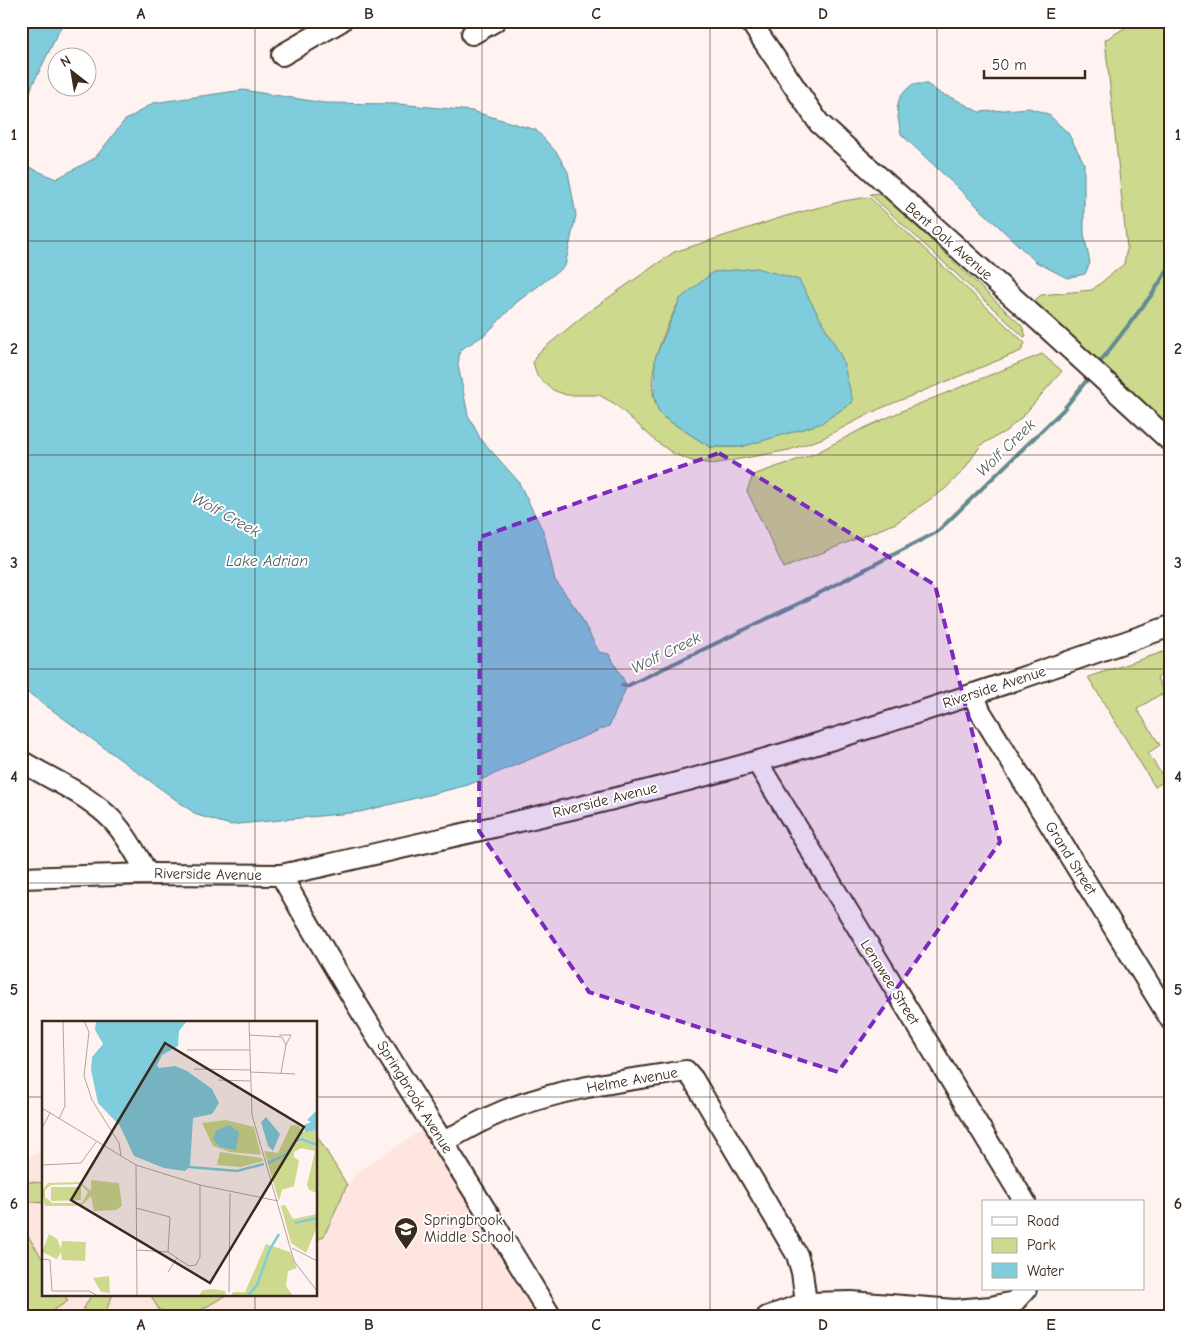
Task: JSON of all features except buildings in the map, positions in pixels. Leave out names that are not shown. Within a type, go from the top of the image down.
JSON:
[{"type":"street","points":[[282,55],[341,21]]},
{"type":"street","points":[[472,34],[495,21]]},
{"type":"street","name":"Bent Oak Avenue","points":[[750,21],[818,123],[1083,360],[1171,442]]},
{"type":"street","name":"Riverside Avenue","points":[[21,878],[148,874],[281,875],[614,800],[757,762],[974,694],[1171,626]]},
{"type":"street","name":"Grand Street","points":[[974,694],[980,711],[1171,1020]]},
{"type":"street","points":[[21,761],[90,802],[107,815],[119,829],[148,874]]},
{"type":"street","name":"Lenawee Street","points":[[757,762],[1024,1200]]},
{"type":"street","name":"Springbrook Avenue","points":[[281,875],[306,920],[552,1317]]},
{"type":"street","name":"Helme Avenue","points":[[444,1142],[506,1110],[543,1099],[643,1076],[686,1070],[797,1255],[802,1272],[806,1304]]},
{"type":"street","points":[[767,1317],[806,1304],[851,1302],[888,1312],[991,1307],[1014,1302],[1025,1290]]},
{"type":"highlighted area","points":[[719,453],[935,585],[1000,842],[838,1072],[589,992],[479,831],[480,537]]},
{"type":"shaded area","name":"Springbrook Middle School","points":[[422,1130],[537,1317],[21,1317],[21,1163],[42,1149],[42,1296],[318,1296],[318,1137],[347,1185],[357,1172]]},
{"type":"green space","points":[[1136,21],[1171,23],[1171,432],[1033,302],[1041,295],[1092,290],[1124,264],[1127,248],[1105,40]]},
{"type":"green space","points":[[881,193],[1022,326],[1026,336],[1024,337],[870,194]]},
{"type":"green space","points":[[869,197],[1025,343],[1021,351],[879,409],[821,439],[789,450],[713,464],[692,461],[674,454],[657,442],[615,404],[599,395],[566,395],[553,390],[537,376],[533,362],[537,354],[588,312],[674,252],[786,216],[843,201]],"holes":[[[680,299],[779,434],[741,447],[710,447],[663,417],[656,404],[653,374],[661,342]]]},
{"type":"green space","points":[[1042,354],[1062,371],[1023,416],[1006,431],[981,445],[963,471],[945,489],[896,523],[784,568],[747,491],[753,475],[814,454],[904,410]]},
{"type":"green space","points":[[1163,652],[1170,665],[1169,670],[1157,678],[1171,705],[1168,707],[1161,694],[1137,709],[1160,745],[1148,753],[1162,775],[1171,770],[1171,777],[1155,787],[1088,677]]},
{"type":"green space","points":[[318,1137],[347,1185],[324,1236],[318,1240]]},
{"type":"green space","points":[[21,1181],[42,1183],[42,1203],[21,1201]]},
{"type":"green space","points":[[21,1225],[42,1258],[42,1296],[65,1296],[68,1301],[43,1317],[21,1317]]},
{"type":"green space","points":[[91,1296],[112,1296],[104,1316],[79,1317]]},
{"type":"green space","points":[[151,1296],[225,1296],[189,1317],[159,1310]]},
{"type":"water","points":[[21,21],[64,21],[51,48],[48,48],[48,54],[32,86],[21,123]]},
{"type":"water","points":[[913,84],[927,84],[941,94],[979,112],[1029,108],[1048,114],[1068,133],[1084,163],[1084,234],[1090,263],[1085,274],[1067,278],[1036,262],[901,134],[898,112],[899,101],[906,90]]},
{"type":"water","name":"Lake Adrian","points":[[243,90],[324,103],[398,104],[472,111],[536,130],[557,153],[568,172],[576,215],[565,266],[517,302],[486,334],[460,350],[458,365],[468,415],[480,438],[518,481],[544,533],[555,580],[577,610],[599,652],[609,654],[627,686],[609,726],[468,785],[360,812],[230,825],[197,815],[30,694],[21,691],[21,139],[29,167],[56,179],[95,158],[124,121],[153,103]]},
{"type":"water","points":[[757,268],[799,280],[842,358],[853,402],[820,424],[741,447],[710,447],[663,417],[658,411],[654,395],[655,358],[680,299],[713,272]]},
{"type":"waterway","name":"Wolf Creek","points":[[1097,366],[1153,293],[1171,264]]},
{"type":"waterway","name":"Wolf Creek","points":[[622,685],[627,686],[802,602],[937,532],[1063,410],[1090,376]]},
{"type":"place","name":"Springbrook Middle School","points":[[406,1250]]}]
